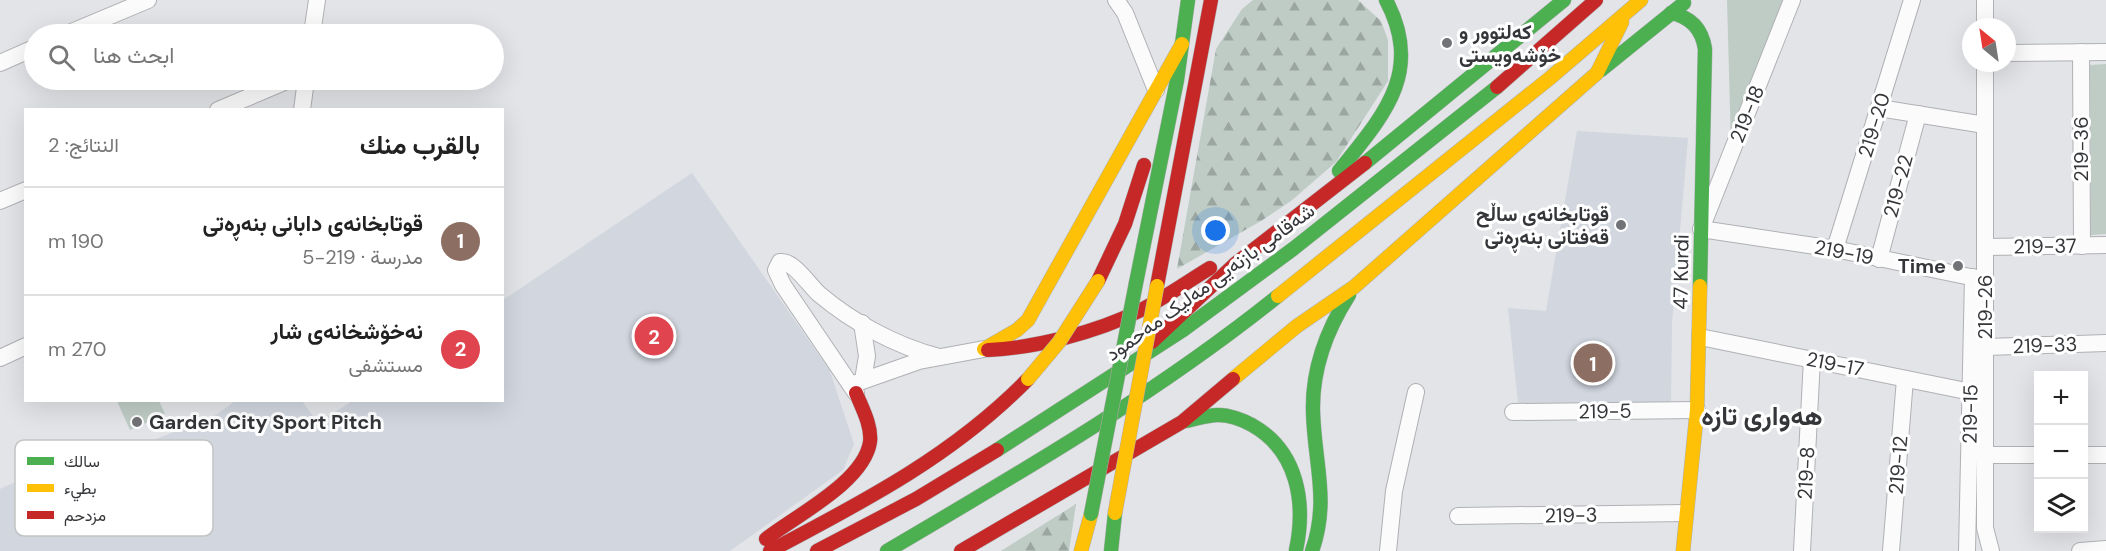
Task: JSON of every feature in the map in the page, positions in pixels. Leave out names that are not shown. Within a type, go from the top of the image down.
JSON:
[{"type":"main road","points":[[1082,551],[1173,98],[1188,0]]},
{"type":"main road","points":[[1111,551],[1157,286],[1211,0]]},
{"type":"main road","points":[[1309,208],[1377,122],[1396,87],[1403,53],[1402,37],[1398,22],[1386,0]]},
{"type":"main road","points":[[1132,362],[1199,295],[1564,0]]},
{"type":"main road","name":"شەقامی بازنەیی مەلیک مەحمود","points":[[817,551],[916,500],[1183,330],[1293,249],[1436,138],[1481,102],[1596,0]]},
{"type":"main road","points":[[887,551],[1018,474],[1165,381],[1221,340],[1550,78],[1641,0]]},
{"type":"main road","points":[[961,551],[1182,422],[1297,326],[1354,286],[1597,74],[1688,0]]},
{"type":"main road","points":[[1203,43],[1222,10]]},
{"type":"main road","points":[[1597,74],[1628,10]]},
{"type":"main road","name":"47 Kurdi","points":[[1671,13],[1693,21],[1704,41],[1700,338],[1697,410],[1683,551]]},
{"type":"main road","points":[[984,349],[1017,330],[1028,320],[1182,44]]},
{"type":"main road","points":[[770,551],[868,500],[938,457],[992,416],[1028,379],[1073,324],[1098,281],[1125,224],[1151,141],[1173,98]]},
{"type":"main road","points":[[984,349],[1018,349],[1108,324],[1139,311],[1219,262],[1272,234]]},
{"type":"main road","points":[[1312,551],[1323,507],[1313,394],[1320,352],[1334,318],[1354,286]]},
{"type":"main road","points":[[753,551],[862,464],[869,451],[870,436],[857,386]]},
{"type":"main road","points":[[1182,422],[1221,414],[1256,426],[1275,440],[1296,475],[1303,506],[1301,535],[1296,551]]},
{"type":"main road","points":[[971,551],[990,534]]},
{"type":"street","points":[[91,24],[148,0]]},
{"type":"street","points":[[313,24],[317,0]]},
{"type":"street","points":[[1116,0],[1125,13],[1156,90]]},
{"type":"street","name":"219-18","points":[[1701,229],[1792,0]]},
{"type":"street","name":"219-20","points":[[1835,249],[1912,0]]},
{"type":"street","points":[[1985,0],[1985,18]]},
{"type":"street","points":[[0,63],[24,52]]},
{"type":"street","name":"219-36","points":[[2081,52],[2082,246]]},
{"type":"street","points":[[2016,53],[2106,52]]},
{"type":"street","name":"219-26","points":[[1985,72],[1985,247],[1979,278],[1985,346],[1985,528],[1991,551]]},
{"type":"street","points":[[223,108],[265,90]]},
{"type":"street","points":[[302,108],[305,90]]},
{"type":"street","points":[[1879,108],[1985,124]]},
{"type":"street","name":"219-22","points":[[1879,259],[1918,114]]},
{"type":"street","points":[[0,201],[24,191]]},
{"type":"street","name":"219-19","points":[[1701,229],[1835,249],[1979,278]]},
{"type":"street","name":"219-37","points":[[1985,247],[2106,245]]},
{"type":"street","points":[[857,386],[783,285],[777,273],[778,265],[784,261],[791,264],[821,296],[862,323],[900,343],[939,357]]},
{"type":"street","name":"219-15","points":[[1967,551],[1971,392],[1979,278]]},
{"type":"street","points":[[857,386],[867,356],[862,323]]},
{"type":"street","name":"219-17","points":[[1700,338],[1971,392]]},
{"type":"street","name":"219-33","points":[[1985,346],[2106,342]]},
{"type":"street","points":[[0,358],[24,347]]},
{"type":"street","points":[[857,386],[900,366],[984,349]]},
{"type":"street","name":"219-8","points":[[1802,551],[1812,359]]},
{"type":"street","name":"219-12","points":[[1891,551],[1905,378]]},
{"type":"street","points":[[1388,551],[1394,491],[1416,392]]},
{"type":"street","name":"219-5","points":[[1513,412],[1697,410]]},
{"type":"street","points":[[2088,454],[2106,454]]},
{"type":"street","points":[[1985,455],[2034,455]]},
{"type":"street","name":"219-3","points":[[1458,516],[1685,513]]},
{"type":"shaded area","name":"قوتابخانەی ساڵح قەفتانی بنەڕەتی","points":[[1577,131],[1688,138],[1672,323],[1671,405],[1518,403],[1508,308],[1546,311]]},
{"type":"shaded area","points":[[692,173],[830,371],[854,444],[843,470],[730,551],[0,551],[0,489],[15,482],[15,536],[213,536],[213,440],[154,440],[216,415],[234,402],[303,402],[318,423],[350,402],[504,402],[504,299]]},
{"type":"green space","points":[[1253,0],[1358,0],[1381,21],[1388,40],[1388,81],[1336,162],[1291,201],[1261,221],[1177,269],[1216,49],[1242,9]]},
{"type":"green space","points":[[1727,0],[1784,0],[1731,146]]},
{"type":"green space","points":[[2106,64],[2106,234],[2091,235],[2090,65]]},
{"type":"green space","name":"Garden City Sport Pitch","points":[[117,402],[159,402],[165,414],[130,430]]},
{"type":"green space","points":[[1076,504],[1069,551],[1001,551]]},
{"type":"traffic: fast","points":[[1136,283],[1177,80],[1188,0]]},
{"type":"traffic: fast","points":[[1339,171],[1384,111],[1394,92],[1400,71],[1401,49],[1397,26],[1386,0]]},
{"type":"traffic: fast","points":[[1365,163],[1564,0]]},
{"type":"traffic: fast","points":[[1601,70],[1684,3]]},
{"type":"traffic: fast","points":[[1671,13],[1694,25],[1705,49],[1700,286]]},
{"type":"traffic: fast","points":[[997,450],[1183,330],[1293,249],[1497,87]]},
{"type":"traffic: fast","points":[[1091,514],[1136,283]]},
{"type":"traffic: fast","points":[[1312,551],[1320,515],[1320,481],[1313,411],[1315,380],[1327,336],[1349,295]]},
{"type":"traffic: fast","points":[[887,551],[1087,431],[1184,366],[1278,296]]},
{"type":"traffic: fast","points":[[1186,421],[1214,415],[1236,418],[1268,436],[1280,449],[1289,464],[1299,497],[1299,532],[1296,550]]},
{"type":"traffic: fast","points":[[1111,551],[1115,513]]},
{"type":"traffic: slow","points":[[1278,296],[1550,78],[1641,0]]},
{"type":"traffic: slow","points":[[1597,73],[1622,22]]},
{"type":"traffic: slow","points":[[984,349],[1017,330],[1028,320],[1182,44]]},
{"type":"traffic: slow","points":[[1233,379],[1297,326],[1354,287],[1597,73]]},
{"type":"traffic: slow","points":[[1028,379],[1059,342],[1098,281]]},
{"type":"traffic: slow","points":[[1115,513],[1157,286]]},
{"type":"traffic: slow","points":[[1683,551],[1697,410],[1700,286]]},
{"type":"traffic: slow","points":[[1081,551],[1091,514]]},
{"type":"traffic: jam","points":[[1157,286],[1211,0]]},
{"type":"traffic: jam","points":[[1497,87],[1596,0]]},
{"type":"traffic: jam","points":[[1152,342],[1235,264],[1365,163]]},
{"type":"traffic: jam","points":[[1098,281],[1125,224],[1144,165]]},
{"type":"traffic: jam","points":[[988,350],[1026,346],[1065,338],[1104,326],[1148,306],[1210,268]]},
{"type":"traffic: jam","points":[[770,551],[873,495],[938,454],[970,431],[1028,379]]},
{"type":"traffic: jam","points":[[961,551],[1182,422],[1233,379]]},
{"type":"traffic: jam","points":[[766,539],[827,497],[855,471],[865,457],[870,442],[870,430],[856,393]]},
{"type":"traffic: jam","points":[[817,551],[916,499],[997,450]]},
{"type":"place","name":"کەلتوور و خۆشەویستی","points":[[1447,43]]},
{"type":"place","name":"قوتابخانەی ساڵح قەفتانی بنەڕەتی","points":[[1621,225]]},
{"type":"place","name":"Time","points":[[1958,266]]},
{"type":"place","name":"نەخۆشخانەی شار","points":[[654,336]]},
{"type":"place","name":"قوتابخانەی دابانی بنەڕەتی","points":[[1593,363]]},
{"type":"place","name":"Garden City Sport Pitch","points":[[137,422]]},
{"type":"district","name":"هەواری تازە","points":[[1762,416]]}]
